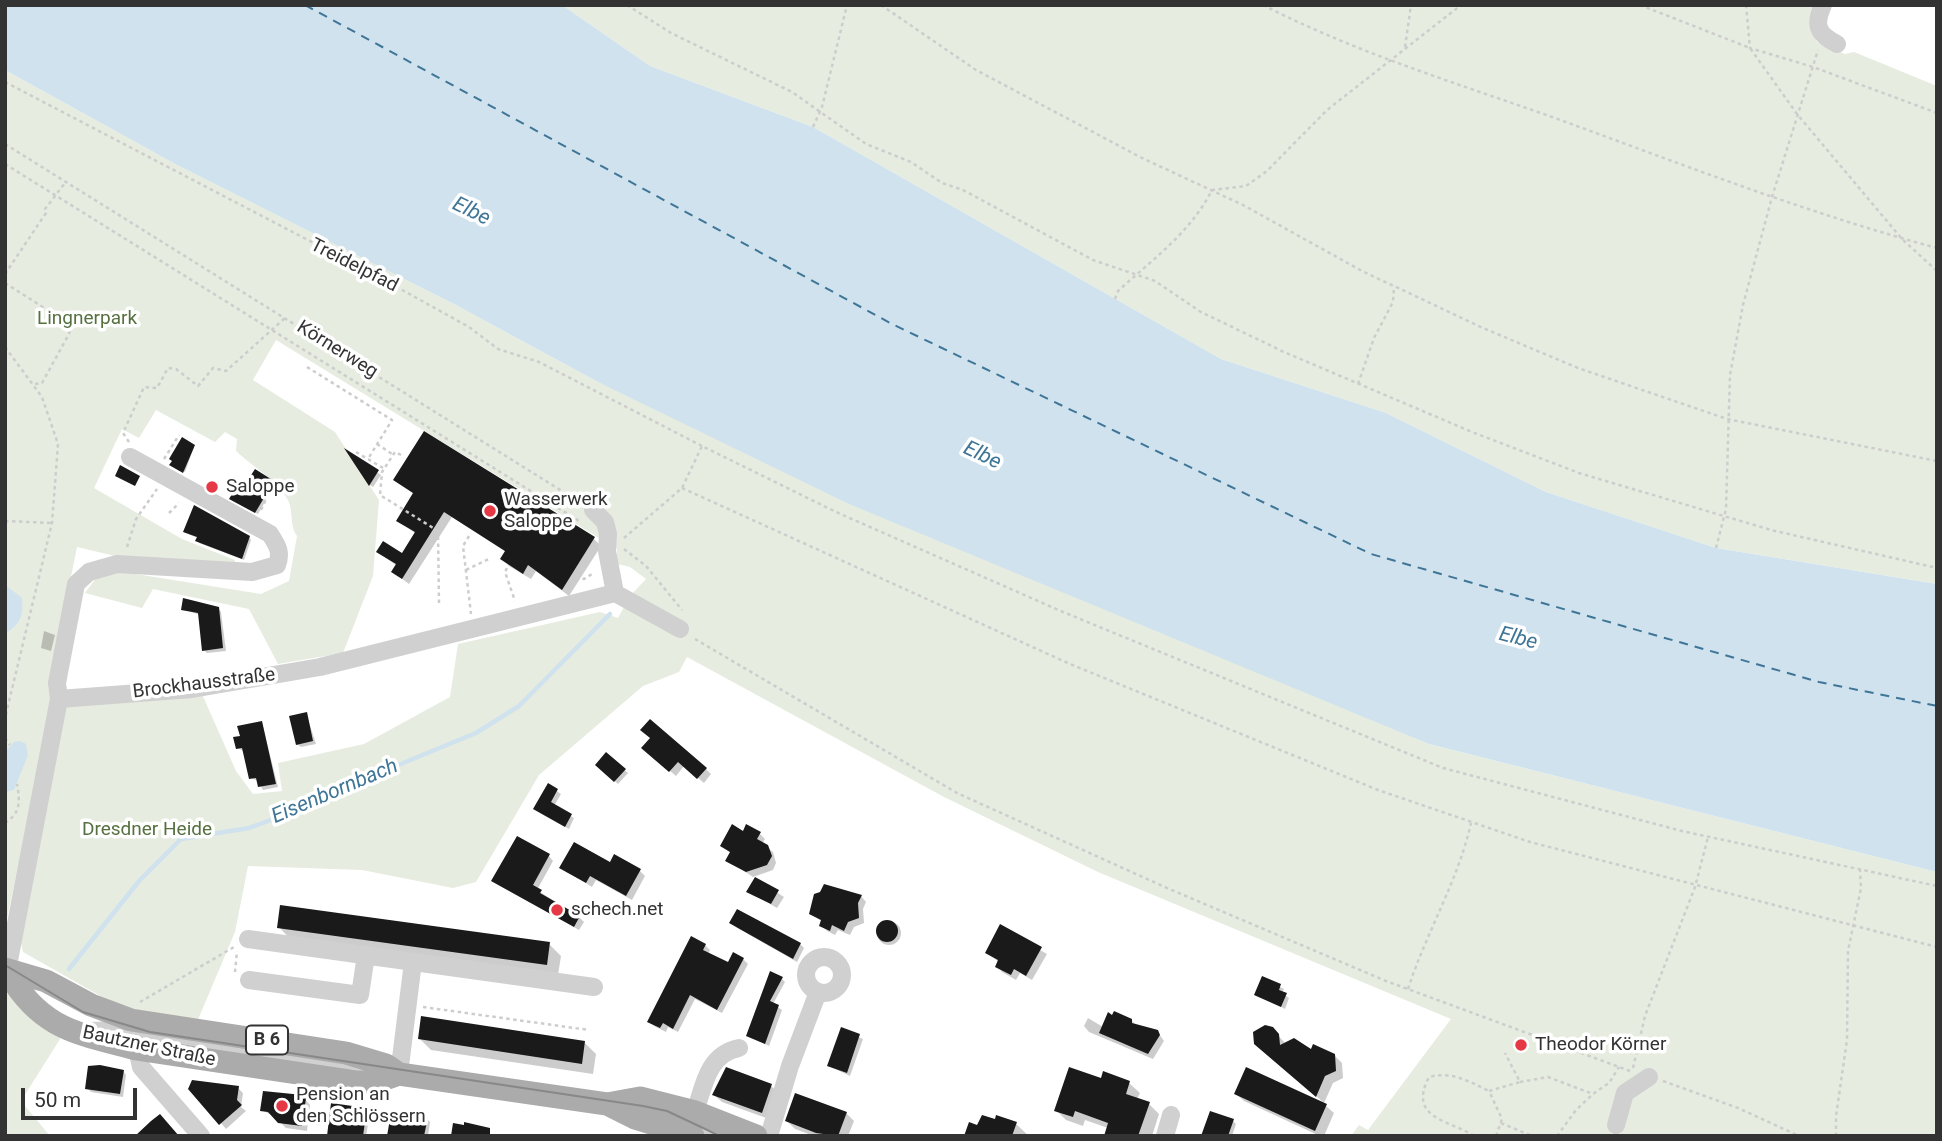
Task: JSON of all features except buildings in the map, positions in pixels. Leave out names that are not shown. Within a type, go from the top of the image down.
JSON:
[{"type":"main road","name":"Bautzner Straße","points":[[6,970],[25,1001],[36,1012],[72,1031],[346,1053],[386,1065],[399,1074],[607,1104],[635,1118],[693,1136]]},
{"type":"main road","name":"Bautzner Straße","points":[[6,970],[46,981],[91,1005],[133,1034]]},
{"type":"main road","name":"Bautzner Straße","points":[[607,1104],[640,1098],[695,1112],[755,1136]]},
{"type":"street","points":[[1823,5],[1817,19],[1817,29],[1830,40]]},
{"type":"street","points":[[6,970],[59,699],[57,683],[76,584],[102,566],[121,564],[252,572],[277,565],[280,551],[270,534],[130,457]]},
{"type":"street","points":[[593,510],[605,522],[615,593],[688,629]]},
{"type":"street","name":"Brockhausstraße","points":[[59,699],[217,684],[320,667],[470,624],[615,593]]},
{"type":"street","points":[[248,939],[594,987]]},
{"type":"street","points":[[249,980],[360,995],[366,955]]},
{"type":"street","points":[[201,1136],[141,1066],[133,1034],[399,1074],[413,962]]},
{"type":"street","points":[[769,1136],[790,1066],[818,992]]},
{"type":"street","points":[[695,1112],[714,1062],[724,1051],[739,1048]]},
{"type":"street","points":[[1616,1125],[1625,1093],[1640,1074]]},
{"type":"street","points":[[607,1104],[669,1117],[711,1136]]},
{"type":"street","points":[[1165,1136],[1171,1115]]},
{"type":"path","points":[[627,5],[646,20],[792,92],[866,144],[911,162],[942,183],[963,190],[1093,260],[1155,281],[1200,312],[1358,384],[1579,472],[1771,530],[1937,568]]},
{"type":"path","points":[[813,127],[820,111],[847,5]]},
{"type":"path","points":[[881,5],[976,70],[1142,158],[1212,190],[1394,287],[1578,368],[1727,419],[1937,461]]},
{"type":"path","points":[[1263,5],[1311,30],[1389,61],[1772,197],[1937,248]]},
{"type":"path","points":[[1405,49],[1411,5]]},
{"type":"path","points":[[1115,299],[1118,291],[1183,233],[1212,190],[1246,186],[1267,172],[1327,110],[1461,5]]},
{"type":"path","points":[[1640,5],[1751,48],[1813,67],[1937,113]]},
{"type":"path","points":[[1746,5],[1751,48],[1797,114],[1902,239],[1937,271]]},
{"type":"path","points":[[1716,548],[1725,516],[1730,456],[1727,419],[1731,375],[1743,304],[1797,114],[1813,67],[1830,40]]},
{"type":"path","name":"Treidelpfad","points":[[5,82],[377,276],[468,327],[498,349],[539,362],[848,518],[1063,612],[1378,744],[1443,768],[1708,837],[1937,886]]},
{"type":"path","name":"Körnerweg","points":[[5,144],[593,510]]},
{"type":"path","points":[[5,164],[608,539]]},
{"type":"path","points":[[5,274],[46,212],[45,209],[65,183]]},
{"type":"path","points":[[5,283],[71,325],[53,367],[42,383],[34,384]]},
{"type":"path","points":[[1358,384],[1374,338],[1393,302],[1394,287]]},
{"type":"path","points":[[124,433],[144,387],[157,388],[168,368],[176,369],[198,386],[213,369],[226,371],[285,318]]},
{"type":"path","points":[[5,347],[34,384],[58,444],[52,523],[5,718]]},
{"type":"path","points":[[307,366],[392,419],[368,459]]},
{"type":"path","points":[[121,564],[136,519],[179,435]]},
{"type":"path","points":[[377,444],[393,454],[395,452],[401,455]]},
{"type":"path","points":[[702,446],[682,488],[618,544],[646,566],[688,629],[957,793],[1167,888],[1408,989],[1738,1108],[1800,1136]]},
{"type":"path","points":[[356,452],[384,469]]},
{"type":"path","points":[[393,454],[384,469],[380,495],[438,531]]},
{"type":"path","points":[[682,488],[1070,664],[1378,790],[1530,842],[1695,887],[1937,947]]},
{"type":"path","points":[[422,521],[425,515]]},
{"type":"path","points":[[439,603],[438,531],[446,520]]},
{"type":"path","points":[[5,521],[52,523]]},
{"type":"path","points":[[469,536],[463,546],[470,624]]},
{"type":"path","points":[[466,570],[491,558]]},
{"type":"path","points":[[507,568],[505,572],[516,602]]},
{"type":"path","points":[[576,576],[584,579],[592,574]]},
{"type":"path","points":[[5,738],[10,745]]},
{"type":"path","points":[[5,823],[15,816],[19,806],[17,784]]},
{"type":"path","points":[[1408,989],[1424,939],[1460,861],[1471,822]]},
{"type":"path","points":[[1640,1074],[1644,1016],[1695,887],[1708,837]]},
{"type":"path","points":[[1836,1136],[1836,1116],[1847,1040],[1847,951],[1861,888],[1860,870]]},
{"type":"path","points":[[133,1034],[142,999],[248,939]]},
{"type":"path","points":[[416,1006],[589,1030]]},
{"type":"path","points":[[1505,1053],[1520,1082]]},
{"type":"path","points":[[1557,1136],[1576,1110],[1609,1083],[1619,1067]]},
{"type":"path","points":[[1474,1136],[1435,1119],[1426,1109],[1423,1087],[1429,1077],[1443,1073],[1462,1078],[1489,1091],[1503,1119],[1496,1136]]},
{"type":"path","points":[[1489,1091],[1548,1077],[1593,1094]]},
{"type":"path","points":[[1501,1124],[1532,1136]]},
{"type":"green space","points":[[562,5],[1815,5],[1810,26],[1817,42],[1845,54],[1854,52],[1937,86],[1937,584],[1716,548],[1546,492],[1386,413],[1221,359],[813,127],[650,66]]},
{"type":"green space","points":[[5,70],[177,165],[454,304],[598,382],[1429,744],[1937,872],[1937,1136],[1351,1136],[1359,1125],[1368,1130],[1451,1019],[1098,872],[944,797],[687,657],[679,672],[643,686],[539,775],[476,882],[453,888],[362,870],[248,866],[235,932],[197,1022],[118,1006],[23,952],[19,934],[64,706],[202,694],[236,771],[253,794],[282,791],[278,763],[364,744],[450,697],[458,644],[600,612],[618,618],[630,596],[646,579],[630,567],[617,564],[617,549],[276,340],[253,380],[335,432],[379,500],[373,576],[343,653],[278,664],[249,609],[153,589],[142,608],[85,593],[96,578],[123,572],[261,594],[289,581],[297,536],[288,500],[271,479],[236,451],[237,439],[225,432],[215,442],[156,410],[139,438],[122,429],[94,488],[182,539],[235,560],[234,564],[136,561],[77,547],[49,685],[53,703],[5,928]]},
{"type":"green space","points":[[5,992],[67,1028],[21,1101],[50,1136],[5,1136]]},
{"type":"water","name":"Elbe","points":[[5,5],[562,5],[650,66],[813,127],[1221,359],[1386,413],[1546,492],[1716,548],[1937,584],[1937,872],[1429,744],[849,504],[598,382],[454,304],[177,165],[5,70]]},
{"type":"water","points":[[5,585],[22,598],[22,605],[18,623],[5,634]]},
{"type":"water","points":[[14,742],[26,744],[28,755],[14,790],[6,792],[5,752]]},
{"type":"waterway","name":"Eisenbornbach","points":[[69,969],[139,881],[181,839],[249,828],[309,806],[374,775],[476,733],[519,706],[610,614]]},
{"type":"ferry route","points":[[305,5],[892,324],[1371,554],[1819,682],[1937,706]]},
{"type":"tram line","points":[[5,965],[83,1012],[150,1032],[643,1106],[667,1111],[720,1136]]},
{"type":"place","name":"Saloppe","points":[[212,487]]},
{"type":"place","name":"Wasserwerk Saloppe","points":[[490,511]]},
{"type":"place","name":"schech.net","points":[[557,910]]},
{"type":"place","name":"Theodor Körner","points":[[1521,1045]]},
{"type":"place","name":"Pension an den Schlössern","points":[[282,1106]]},
{"type":"park label","name":"Lingnerpark","points":[[87,319]]},
{"type":"park label","name":"Dresdner Heide","points":[[147,830]]}]
